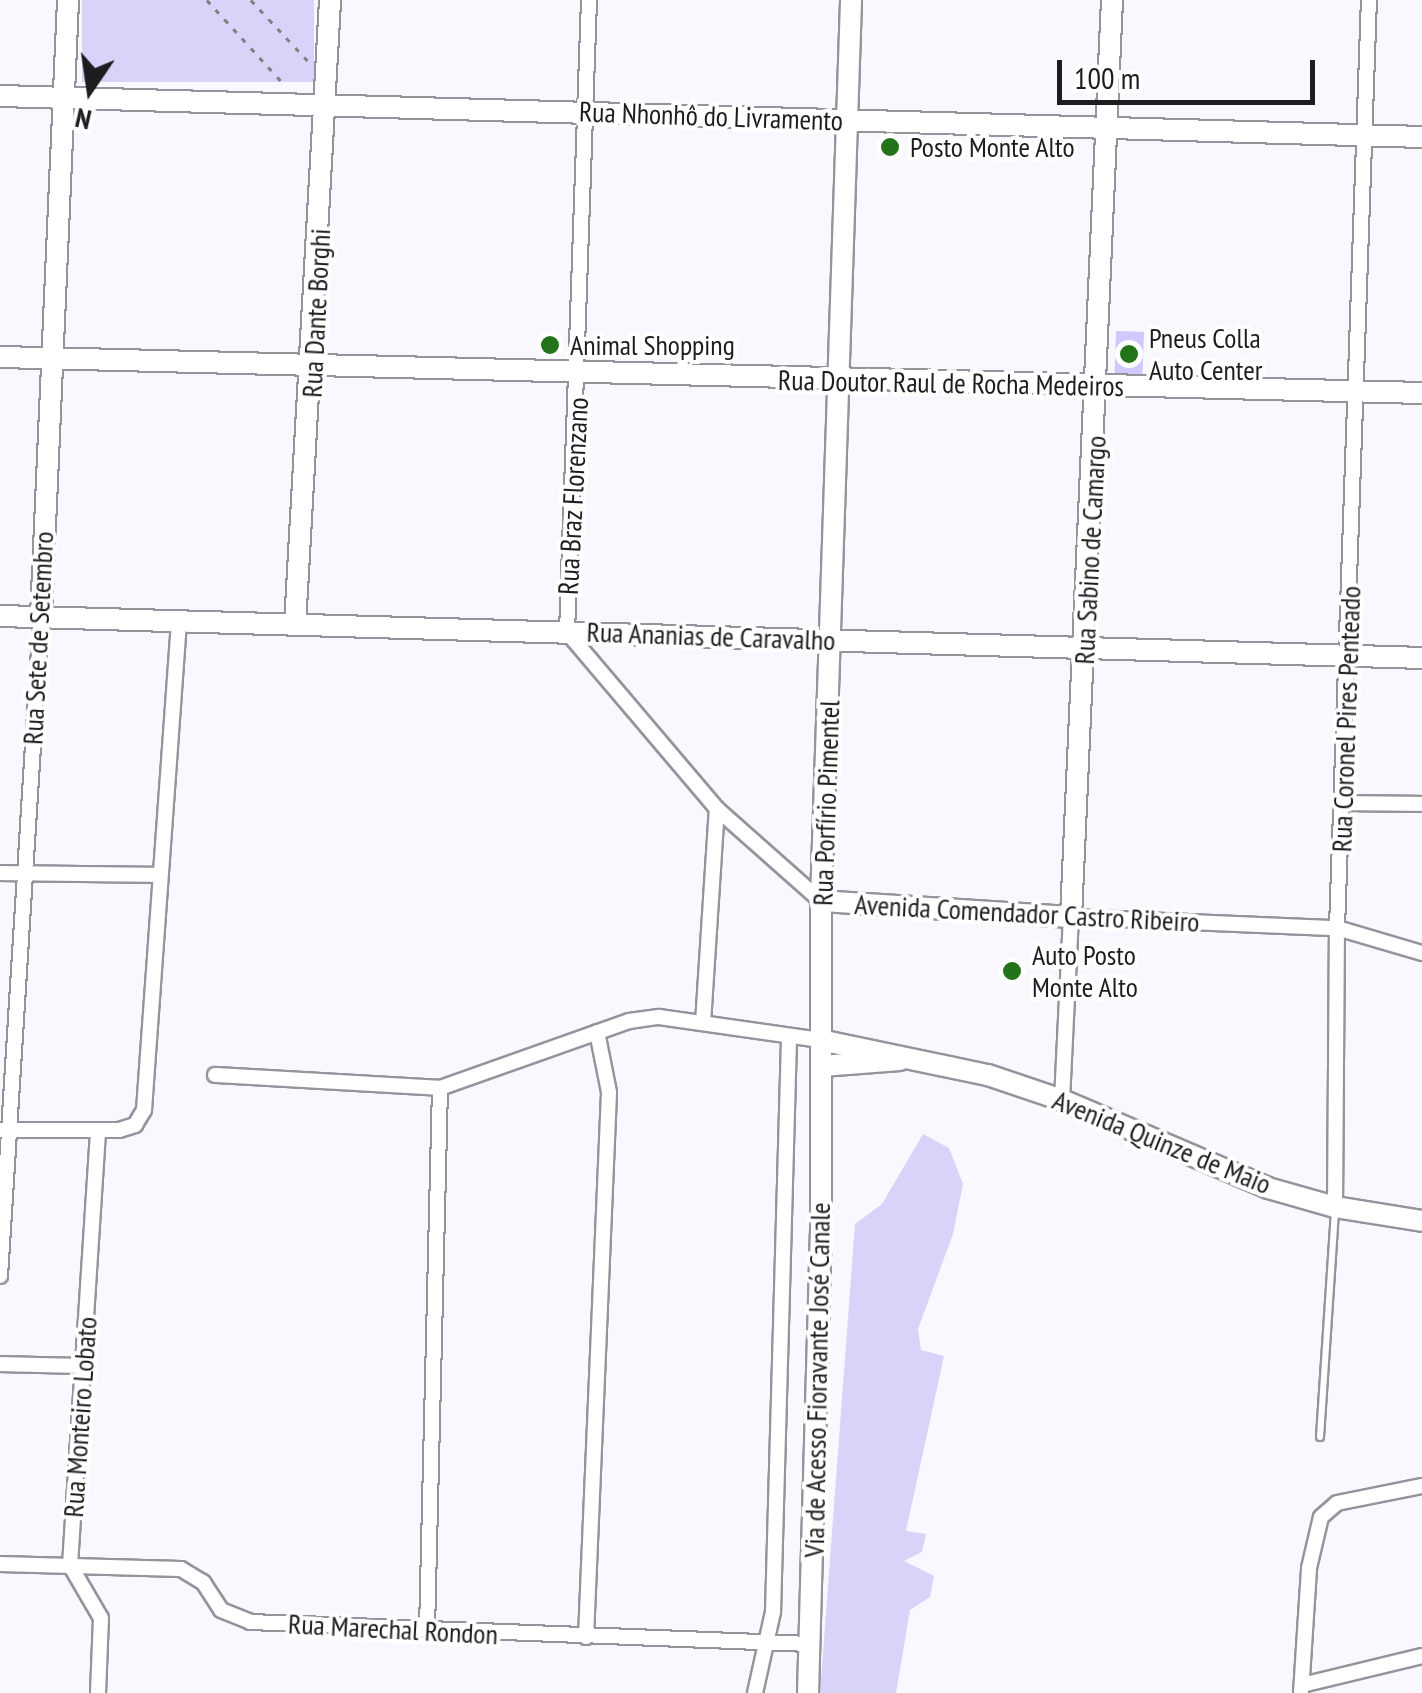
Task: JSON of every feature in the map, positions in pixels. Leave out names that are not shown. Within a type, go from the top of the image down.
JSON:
[{"type":"street","name":"Rua Sete de Setembro","points":[[0,1276],[4,1130],[40,617],[68,0]]},
{"type":"street","name":"Rua Dante Borghi","points":[[295,624],[314,366],[330,0]]},
{"type":"street","name":"Rua Braz Florenzano","points":[[567,632],[579,374],[588,0]]},
{"type":"street","name":"Rua Porfírio Pimentel","points":[[822,1066],[821,901],[851,0]]},
{"type":"street","name":"Rua Sabino de Camargo","points":[[1062,1100],[1098,386],[1112,0]]},
{"type":"street","name":"Rua Coronel Pires Penteado","points":[[1335,1208],[1337,928],[1345,803],[1369,0]]},
{"type":"street","name":"Rua Nhonhô do Livramento","points":[[0,96],[1422,136]]},
{"type":"street","name":"Rua Doutor Raul de Rocha Medeiros","points":[[0,357],[1422,393]]},
{"type":"street","name":"Rua Ananias de Caravalho","points":[[0,616],[1422,658]]},
{"type":"street","points":[[4,1130],[98,1132],[135,1125],[146,1101],[179,621]]},
{"type":"street","name":"Avenida Comendador Castro Ribeiro","points":[[567,632],[717,808],[821,901],[1337,928],[1422,954]]},
{"type":"street","points":[[1345,803],[1422,804]]},
{"type":"street","points":[[703,1024],[717,808]]},
{"type":"street","points":[[0,872],[159,875]]},
{"type":"street","points":[[215,1075],[440,1088],[644,1018],[789,1040],[820,1040],[903,1060]]},
{"type":"street","points":[[586,1637],[610,1092],[596,1032]]},
{"type":"street","points":[[755,1693],[773,1612],[789,1040]]},
{"type":"street","points":[[822,1066],[903,1060]]},
{"type":"street","name":"Avenida Quinze de Maio","points":[[903,1060],[988,1075],[1062,1100],[1215,1169],[1335,1208],[1422,1221]]},
{"type":"street","name":"Via de Acesso Fioravante José Canale","points":[[808,1693],[822,1066]]},
{"type":"street","points":[[427,1630],[440,1088]]},
{"type":"street","name":"Rua Monteiro Lobato","points":[[70,1564],[98,1132]]},
{"type":"street","points":[[0,1364],[84,1366]]},
{"type":"street","points":[[1422,1486],[1337,1503],[1326,1510],[1315,1531],[1301,1689],[1422,1656]]},
{"type":"street","name":"Rua Marechal Rondon","points":[[0,1564],[181,1569],[203,1582],[221,1610],[243,1621],[810,1644]]},
{"type":"street","points":[[70,1564],[101,1618],[98,1693]]},
{"type":"lane","name":"Rua Coronel Pires Penteado","points":[[1320,1437],[1335,1208]]},
{"type":"path","points":[[207,0],[303,104]]},
{"type":"path","points":[[251,0],[327,81]]},
{"type":"shaded area","points":[[82,0],[314,0],[314,82],[82,82]]},
{"type":"shaded area","points":[[923,1134],[949,1148],[963,1184],[953,1234],[918,1329],[921,1350],[944,1356],[906,1531],[926,1534],[922,1552],[904,1561],[934,1576],[930,1597],[910,1610],[896,1693],[820,1693],[855,1224],[882,1204]]},
{"type":"building","name":"Pneus Colla Auto Center","points":[[1116,331],[1144,332],[1142,377],[1114,376]]},
{"type":"place","name":"Posto Monte Alto","points":[[890,147]]},
{"type":"place","name":"Animal Shopping","points":[[550,345]]},
{"type":"place","name":"Pneus Colla Auto Center","points":[[1129,354]]},
{"type":"place","name":"Auto Posto Monte Alto","points":[[1012,971]]}]
